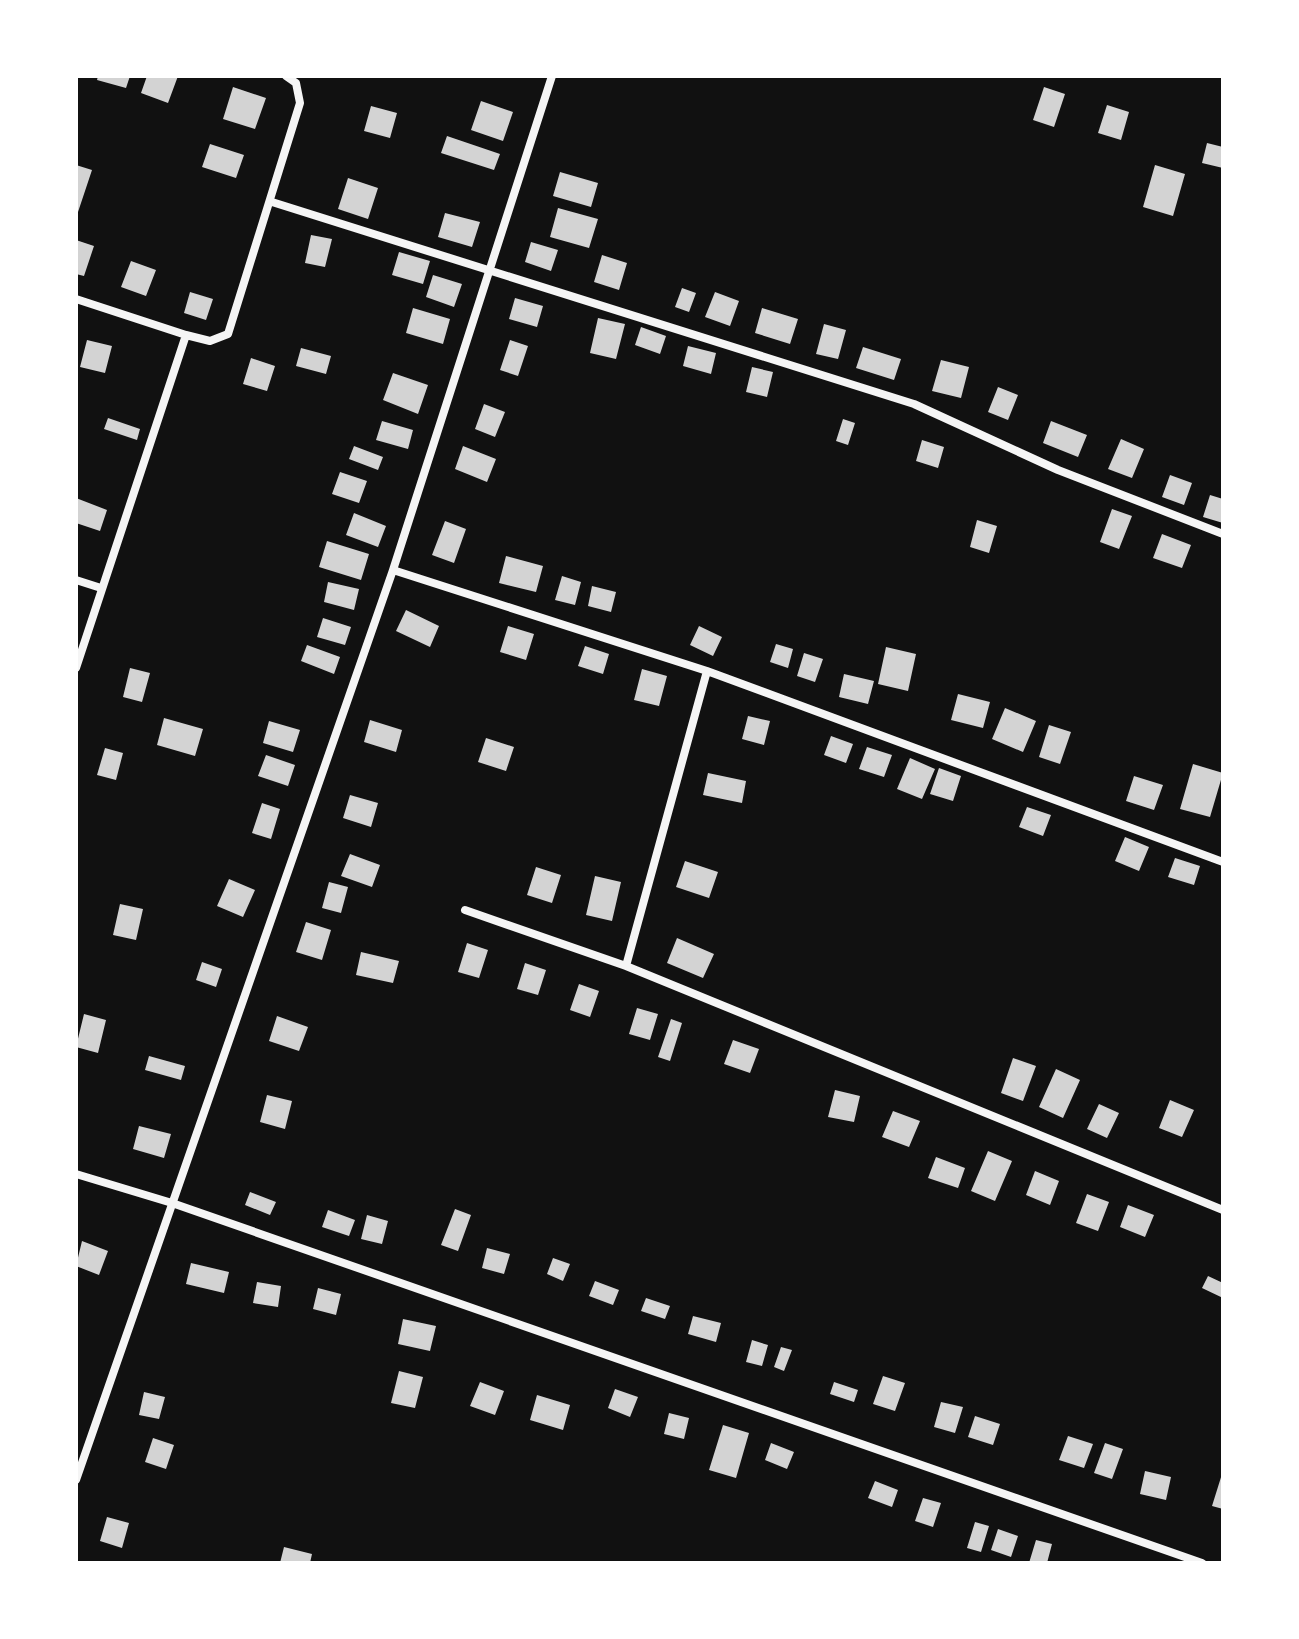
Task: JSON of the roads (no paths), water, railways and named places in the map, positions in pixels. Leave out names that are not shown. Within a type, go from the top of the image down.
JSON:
[{"type":"street","points":[[76,299],[210,341],[228,334],[272,202],[300,103],[296,83],[286,76]]},
{"type":"street","points":[[76,1480],[393,570],[552,76]]},
{"type":"street","points":[[272,202],[914,404],[1058,470],[1223,534]]},
{"type":"street","points":[[76,668],[186,335]]},
{"type":"street","points":[[393,570],[707,671],[1223,862]]},
{"type":"street","points":[[76,580],[101,588]]},
{"type":"street","points":[[626,966],[707,671]]},
{"type":"street","points":[[465,910],[626,966],[1223,1210]]},
{"type":"street","points":[[76,1174],[172,1203],[1202,1563]]}]
